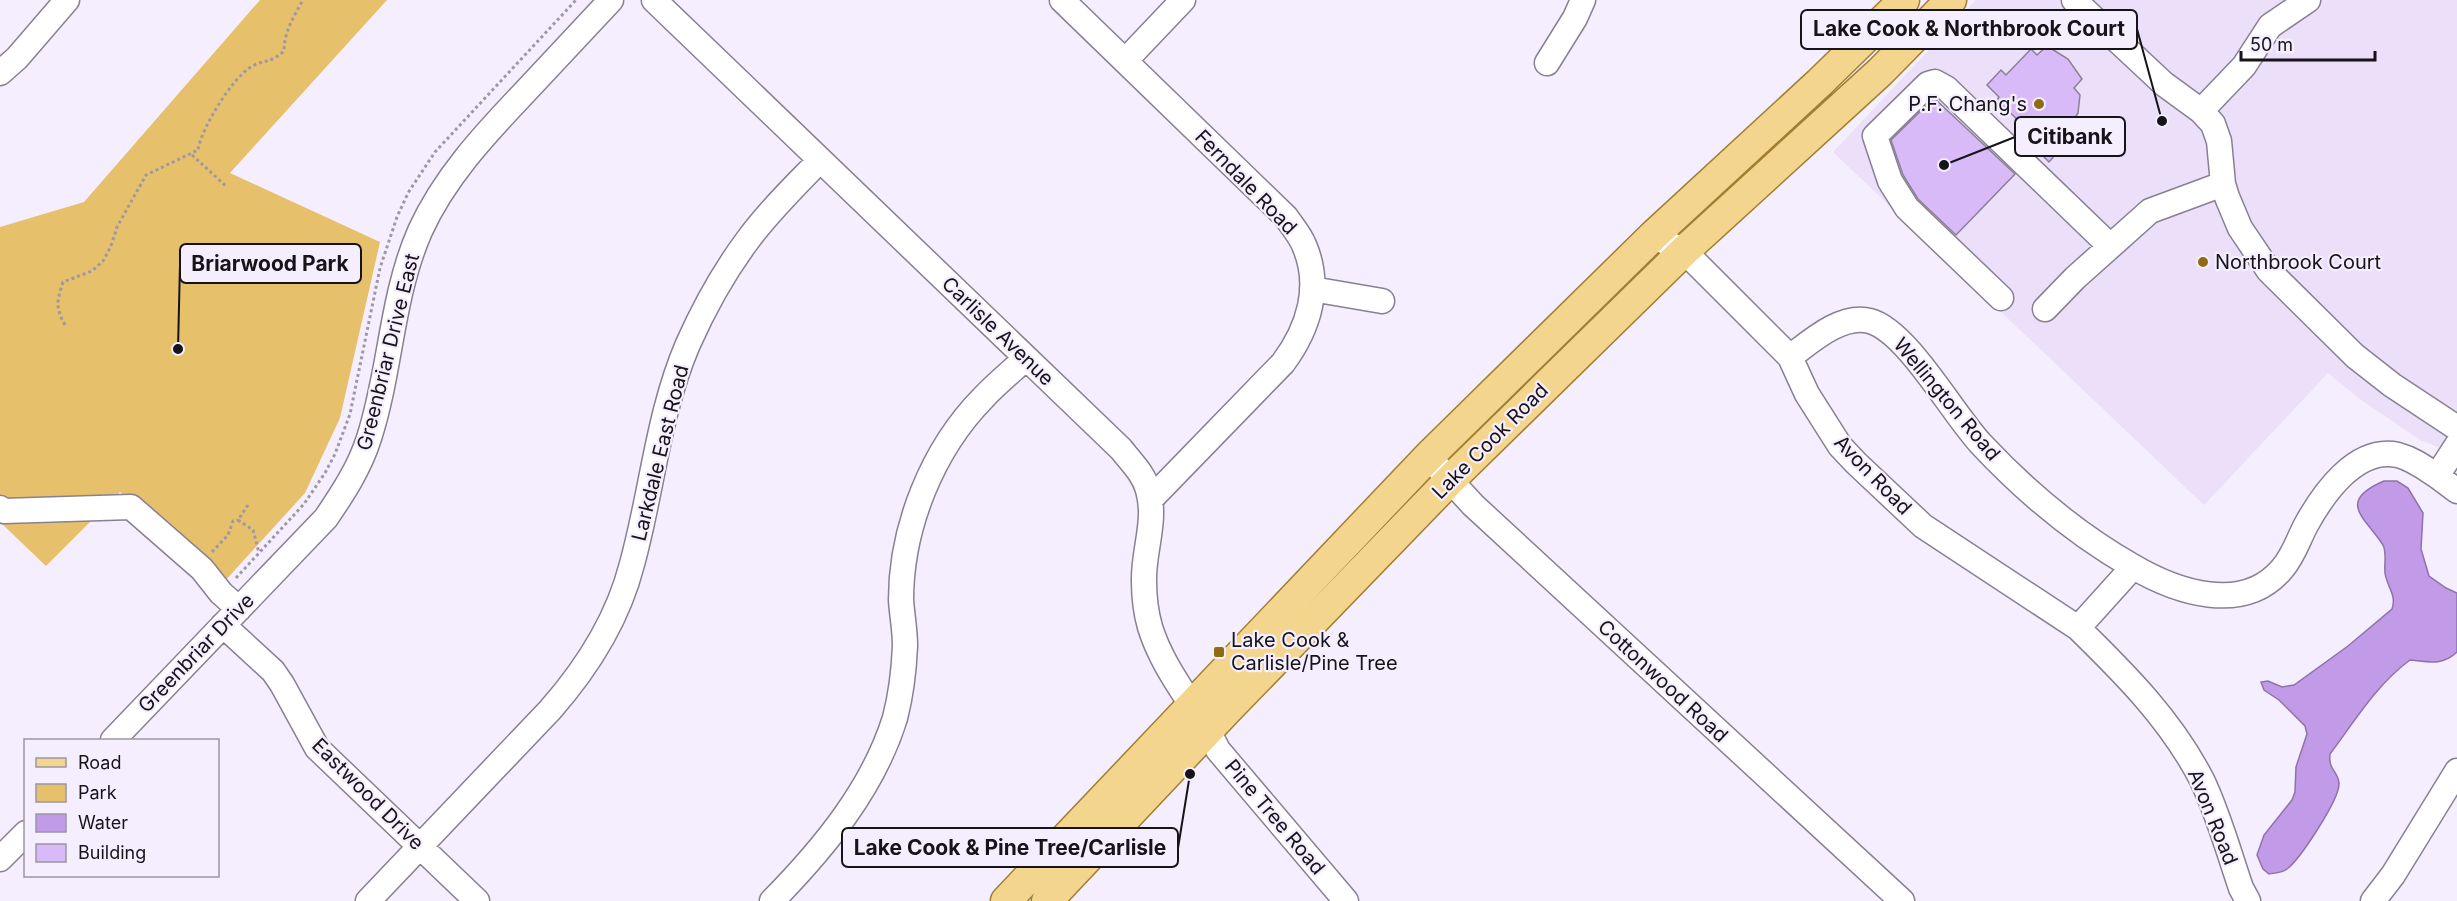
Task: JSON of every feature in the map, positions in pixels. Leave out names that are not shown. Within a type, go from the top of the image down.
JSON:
[{"type":"main road","name":"Lake Cook Road","points":[[1006,901],[1428,457],[1653,236],[1811,90],[1904,0]]},
{"type":"main road","name":"Lake Cook Road","points":[[1047,901],[1450,480],[1684,251],[1872,80],[1951,0]]},
{"type":"street","points":[[0,73],[67,0]]},
{"type":"street","name":"Greenbriar Drive East","points":[[280,566],[326,518],[348,486],[369,440],[379,402],[401,284],[421,230],[452,176],[487,132],[611,0]]},
{"type":"street","name":"Carlisle Avenue","points":[[654,0],[1121,449],[1141,472],[1151,509],[1143,582],[1150,626],[1165,664],[1209,730]]},
{"type":"street","name":"Ferndale Road","points":[[1062,0],[1286,217],[1304,243],[1313,271],[1306,325],[1294,348],[1150,500]]},
{"type":"street","points":[[1125,61],[1183,0]]},
{"type":"street","points":[[1547,63],[1575,18],[1583,0]]},
{"type":"street","points":[[2074,0],[2164,84],[2201,111],[2213,124],[2219,141],[2223,184],[2240,228],[2269,271],[2355,356],[2392,385],[2457,428]]},
{"type":"street","points":[[2201,111],[2244,66],[2270,26],[2308,0]]},
{"type":"street","points":[[2001,298],[1907,208],[1890,181],[1875,136],[1928,84],[1935,82],[1946,88],[2110,246]]},
{"type":"street","name":"Larkdale East Road","points":[[368,901],[578,678],[616,608],[632,566],[671,396],[688,345],[716,288],[747,240],[820,160]]},
{"type":"street","points":[[2045,309],[2075,278],[2151,212],[2223,184]]},
{"type":"street","name":"Avon Road","points":[[1653,236],[1684,251],[1790,357],[1807,394],[1840,446],[1869,476],[1923,526],[2078,628],[2132,680],[2184,749],[2203,783],[2241,888],[2248,901]]},
{"type":"street","points":[[1312,289],[1382,301]]},
{"type":"street","name":"Wellington Road","points":[[1790,357],[1826,329],[1849,322],[1868,320],[1887,328],[1905,344],[1980,443],[2014,478],[2085,536],[2133,567],[2187,591],[2211,596],[2229,596],[2249,591],[2266,583],[2281,570],[2294,553],[2307,525],[2322,501],[2342,475],[2358,463],[2376,456],[2395,455],[2413,460],[2438,476]]},
{"type":"street","points":[[772,901],[814,855],[847,813],[876,766],[895,717],[902,681],[904,645],[901,600],[905,558],[916,513],[932,470],[954,432],[982,399],[1026,358]]},
{"type":"street","points":[[2457,445],[2438,476],[2457,491]]},
{"type":"street","name":"Cottonwood Road","points":[[1428,457],[1473,505],[1902,901]]},
{"type":"street","name":"Eastwood Drive","points":[[0,508],[4,511],[131,507],[202,568],[221,593],[231,617],[282,684],[317,748],[477,901]]},
{"type":"street","name":"Greenbriar Drive","points":[[115,739],[280,566]]},
{"type":"street","points":[[2078,628],[2133,567]]},
{"type":"street","name":"Pine Tree Road","points":[[1209,730],[1218,750],[1346,901]]},
{"type":"street","points":[[2373,901],[2393,875],[2457,771]]},
{"type":"street","points":[[0,859],[24,835]]},
{"type":"path","points":[[66,325],[58,313],[58,300],[63,282],[92,271],[103,261],[117,227],[146,175],[178,158],[192,155],[198,150],[199,143],[212,119],[241,73],[253,65],[274,60],[284,51],[284,40],[303,0]]},
{"type":"path","points":[[192,155],[227,187]]},
{"type":"path","points":[[202,568],[203,556],[215,550],[222,543],[233,521],[238,520],[248,505]]},
{"type":"path","points":[[238,520],[253,530],[259,553]]},
{"type":"shaded area","name":"Northbrook Court","points":[[1976,0],[2457,0],[2457,454],[2422,441],[2361,400],[2328,373],[2204,505],[1833,152]]},
{"type":"green space","points":[[260,0],[387,0],[230,173],[380,242],[340,418],[305,493],[224,582],[120,492],[46,566],[0,522],[0,227],[84,202]]},
{"type":"water","points":[[2384,481],[2397,481],[2408,488],[2423,513],[2421,549],[2429,576],[2457,593],[2457,652],[2441,661],[2410,660],[2387,680],[2330,754],[2330,764],[2339,783],[2338,791],[2326,815],[2293,863],[2285,870],[2269,874],[2263,869],[2257,855],[2264,835],[2292,800],[2295,792],[2296,767],[2307,734],[2305,726],[2279,700],[2264,690],[2261,682],[2268,681],[2282,687],[2294,685],[2348,646],[2392,609],[2393,595],[2385,573],[2384,548],[2363,518],[2358,503],[2361,496],[2369,489]]},
{"type":"building","name":"P.F. Chang's","points":[[2047,46],[2068,59],[2082,79],[2074,88],[2080,95],[2078,113],[2063,138],[2067,142],[2049,162],[2024,133],[2027,129],[1997,100],[1999,97],[1987,85],[2001,70],[2006,75],[2031,49],[2037,55]]},
{"type":"building","points":[[1934,98],[2015,174],[1956,235],[1918,199],[1903,175],[1891,140]]},
{"type":"place","name":"P.F. Chang's","points":[[2039,104]]},
{"type":"place","name":"Lake Cook & Northbrook Court","points":[[2162,121]]},
{"type":"place","name":"Citibank","points":[[1944,165]]},
{"type":"place","name":"Northbrook Court","points":[[2203,262]]},
{"type":"place","name":"Briarwood Park","points":[[178,349]]},
{"type":"place","name":"Lake Cook & Carlisle/Pine Tree","points":[[1219,652]]},
{"type":"place","name":"Lake Cook & Pine Tree/Carlisle","points":[[1190,774]]}]
